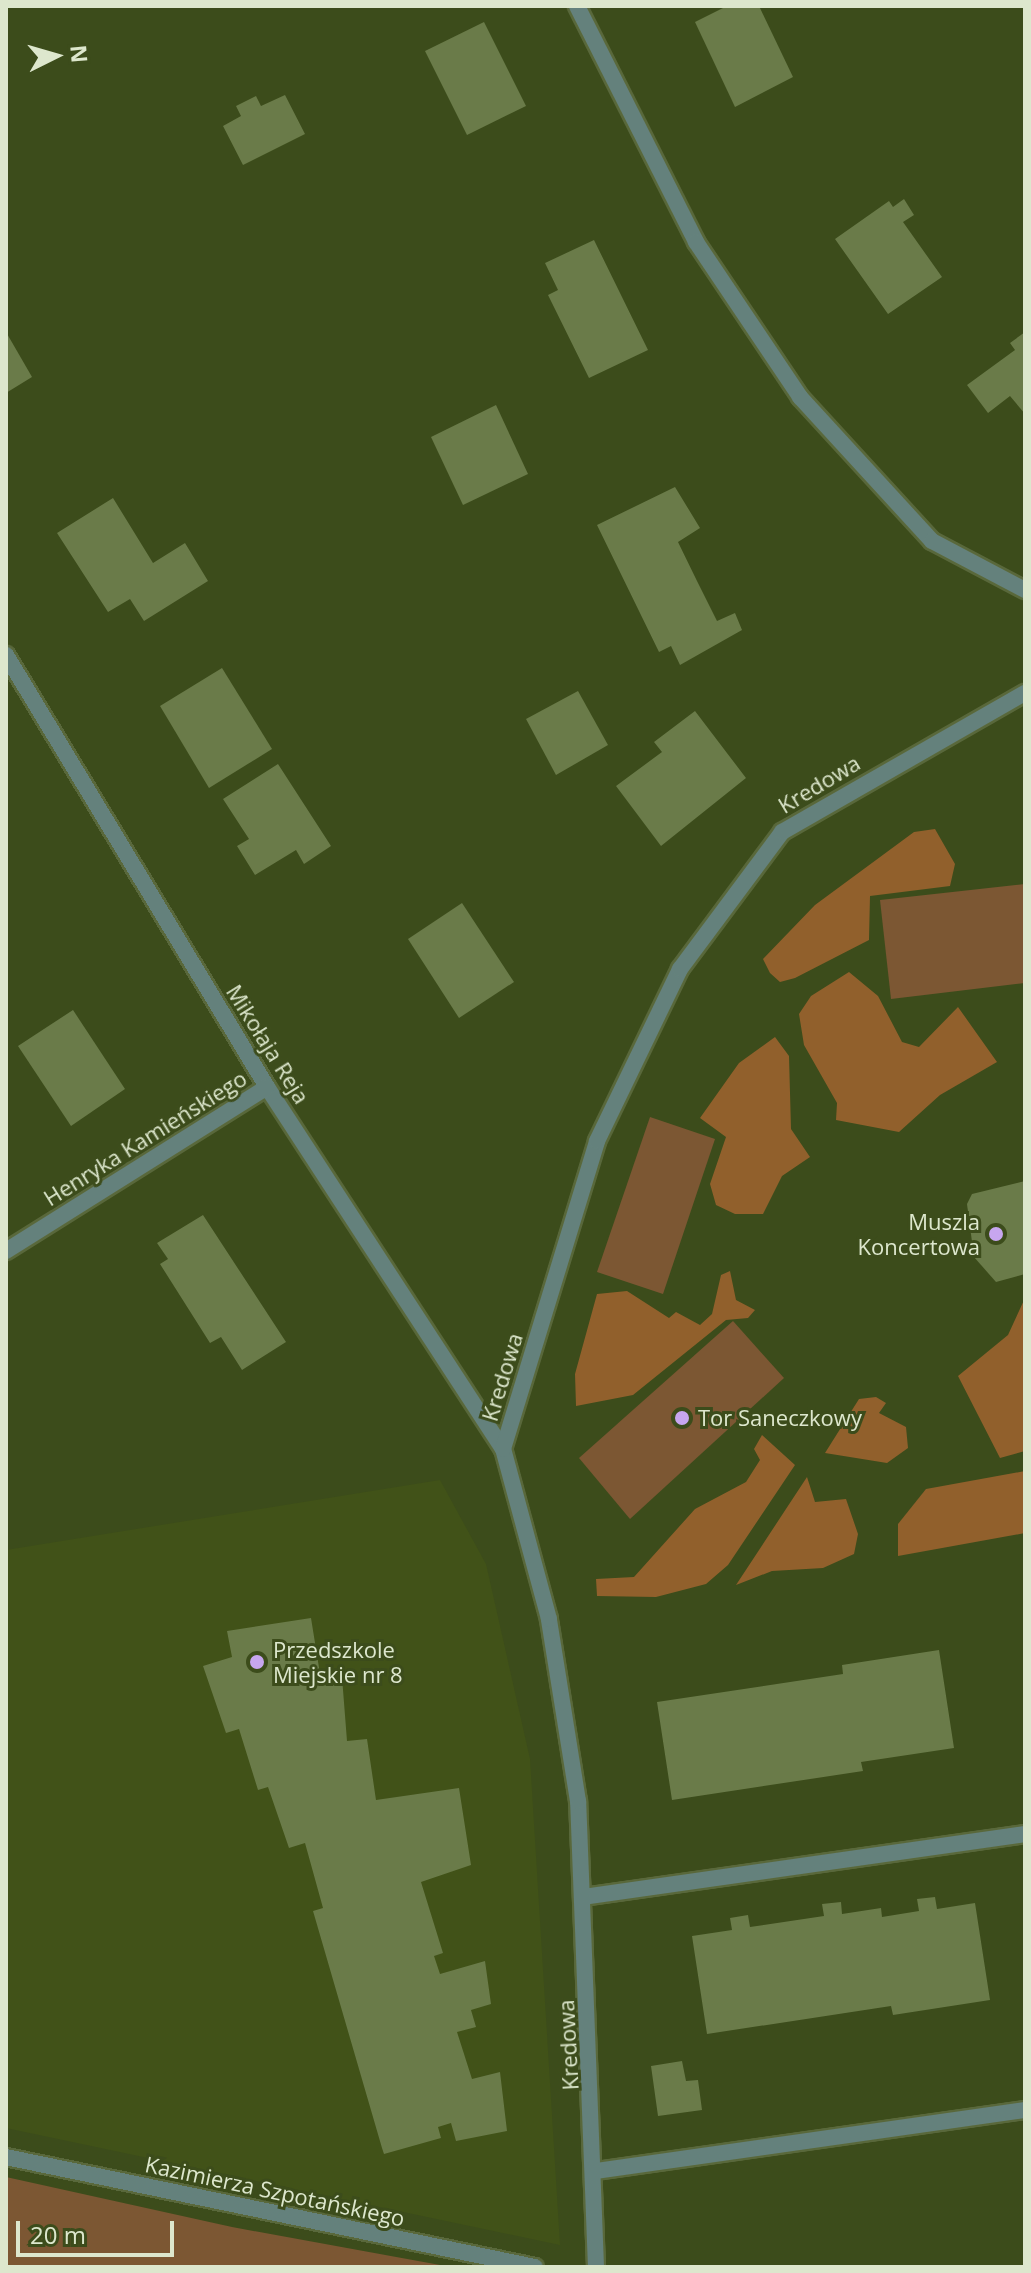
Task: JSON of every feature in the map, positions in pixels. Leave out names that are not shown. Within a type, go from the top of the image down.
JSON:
[{"type":"street","points":[[577,6],[696,242],[800,397],[932,541],[1025,590]]},
{"type":"street","name":"Mikołaja Reja","points":[[6,655],[267,1087],[503,1449]]},
{"type":"street","name":"Kredowa","points":[[596,2267],[596,2171],[578,1801],[549,1619],[503,1449],[597,1141],[680,969],[782,832],[1025,693]]},
{"type":"street","name":"Henryka Kamieńskiego","points":[[6,1251],[267,1087]]},
{"type":"street","points":[[583,1897],[1025,1834]]},
{"type":"street","points":[[596,2171],[1025,2110]]},
{"type":"street","name":"Kazimierza Szpotańskiego","points":[[6,2157],[535,2267]]},
{"type":"shaded area","points":[[935,829],[955,864],[950,886],[870,896],[869,940],[795,978],[780,982],[770,973],[763,959],[815,905],[914,832]]},
{"type":"shaded area","points":[[1025,884],[1025,983],[891,999],[880,900]]},
{"type":"shaded area","points":[[849,972],[878,996],[902,1042],[919,1047],[958,1007],[997,1062],[940,1095],[899,1132],[836,1120],[837,1103],[804,1045],[799,1014],[811,996]]},
{"type":"shaded area","points":[[775,1037],[789,1056],[791,1129],[810,1157],[782,1176],[763,1214],[735,1214],[716,1205],[710,1184],[726,1137],[700,1118],[739,1063]]},
{"type":"shaded area","points":[[650,1117],[715,1139],[663,1294],[597,1272]]},
{"type":"shaded area","points":[[730,1271],[736,1300],[755,1310],[748,1318],[726,1320],[633,1395],[576,1406],[575,1374],[597,1294],[627,1291],[669,1318],[676,1312],[700,1325],[712,1314],[721,1275]]},
{"type":"shaded area","points":[[1025,1298],[1025,1451],[1000,1458],[958,1376],[1008,1335]]},
{"type":"shaded area","name":"Tor Saneczkowy","points":[[733,1321],[784,1378],[630,1519],[579,1458]]},
{"type":"shaded area","points":[[876,1397],[886,1403],[879,1413],[906,1427],[908,1448],[887,1463],[825,1453],[859,1399]]},
{"type":"shaded area","points":[[762,1435],[795,1465],[728,1565],[706,1584],[656,1597],[597,1596],[596,1579],[634,1577],[695,1509],[746,1482],[760,1460],[754,1449]]},
{"type":"shaded area","points":[[1025,1471],[1025,1533],[898,1556],[898,1524],[926,1489]]},
{"type":"shaded area","points":[[807,1477],[815,1502],[846,1499],[858,1534],[854,1554],[823,1568],[772,1571],[736,1585]]},
{"type":"shaded area","name":"Przedszkole Miejskie nr 8","points":[[440,1480],[486,1564],[530,1759],[560,2245],[6,2128],[6,1550]]},
{"type":"shaded area","points":[[6,2177],[232,2227],[451,2267],[6,2267]]},
{"type":"building","points":[[727,6],[759,6],[793,77],[735,107],[695,22]]},
{"type":"building","points":[[484,22],[526,106],[467,135],[425,51]]},
{"type":"building","points":[[285,95],[305,134],[243,165],[223,126],[241,116],[236,106],[256,96],[261,106]]},
{"type":"building","points":[[904,199],[914,215],[903,222],[942,277],[888,314],[835,239],[889,201],[893,207]]},
{"type":"building","points":[[594,240],[648,350],[589,378],[548,295],[558,290],[545,263]]},
{"type":"building","points":[[6,332],[32,377],[6,393]]},
{"type":"building","points":[[1025,332],[1025,414],[1010,396],[988,413],[967,385],[1015,350],[1010,343]]},
{"type":"building","points":[[496,405],[528,474],[463,505],[431,437]]},
{"type":"building","points":[[675,487],[700,528],[678,542],[717,621],[735,613],[742,630],[680,665],[671,646],[659,652],[597,525]]},
{"type":"building","points":[[113,498],[153,563],[185,543],[208,581],[144,621],[130,599],[108,612],[57,533]]},
{"type":"building","points":[[222,668],[272,749],[209,788],[160,706]]},
{"type":"building","points":[[578,691],[608,745],[556,775],[526,719]]},
{"type":"building","points":[[695,711],[746,778],[661,846],[616,786],[662,752],[654,742]]},
{"type":"building","points":[[278,764],[331,846],[304,864],[296,850],[255,875],[237,846],[249,839],[223,799]]},
{"type":"building","points":[[462,903],[514,982],[459,1018],[408,939]]},
{"type":"building","points":[[73,1010],[125,1089],[71,1126],[18,1046]]},
{"type":"building","name":"Muszla Koncertowa","points":[[1025,1181],[1025,1274],[996,1282],[974,1257],[967,1204],[972,1194]]},
{"type":"building","points":[[203,1215],[286,1342],[242,1370],[221,1337],[210,1343],[160,1264],[168,1259],[157,1243]]},
{"type":"building","points":[[311,1618],[321,1680],[342,1677],[347,1741],[367,1739],[376,1800],[459,1788],[471,1865],[421,1882],[443,1953],[434,1956],[440,1974],[485,1961],[491,2004],[471,2010],[476,2027],[457,2032],[472,2079],[500,2072],[507,2131],[456,2141],[451,2123],[438,2127],[441,2138],[384,2154],[313,1911],[323,1908],[305,1843],[289,1848],[268,1787],[258,1790],[239,1729],[226,1733],[203,1666],[232,1657],[227,1631]]},
{"type":"building","points":[[939,1650],[954,1748],[861,1762],[863,1771],[672,1800],[657,1702],[843,1674],[842,1665]]},
{"type":"building","points":[[935,1897],[937,1909],[975,1903],[990,2000],[893,2015],[891,2006],[707,2034],[692,1936],[732,1930],[730,1918],[748,1915],[750,1927],[824,1916],[822,1904],[841,1902],[842,1914],[881,1908],[882,1917],[919,1911],[917,1899]]},
{"type":"building","points":[[682,2061],[686,2081],[698,2080],[702,2110],[658,2116],[651,2066]]},
{"type":"place","name":"Muszla Koncertowa","points":[[996,1234]]},
{"type":"place","name":"Tor Saneczkowy","points":[[682,1418]]},
{"type":"place","name":"Przedszkole Miejskie nr 8","points":[[257,1662]]}]
